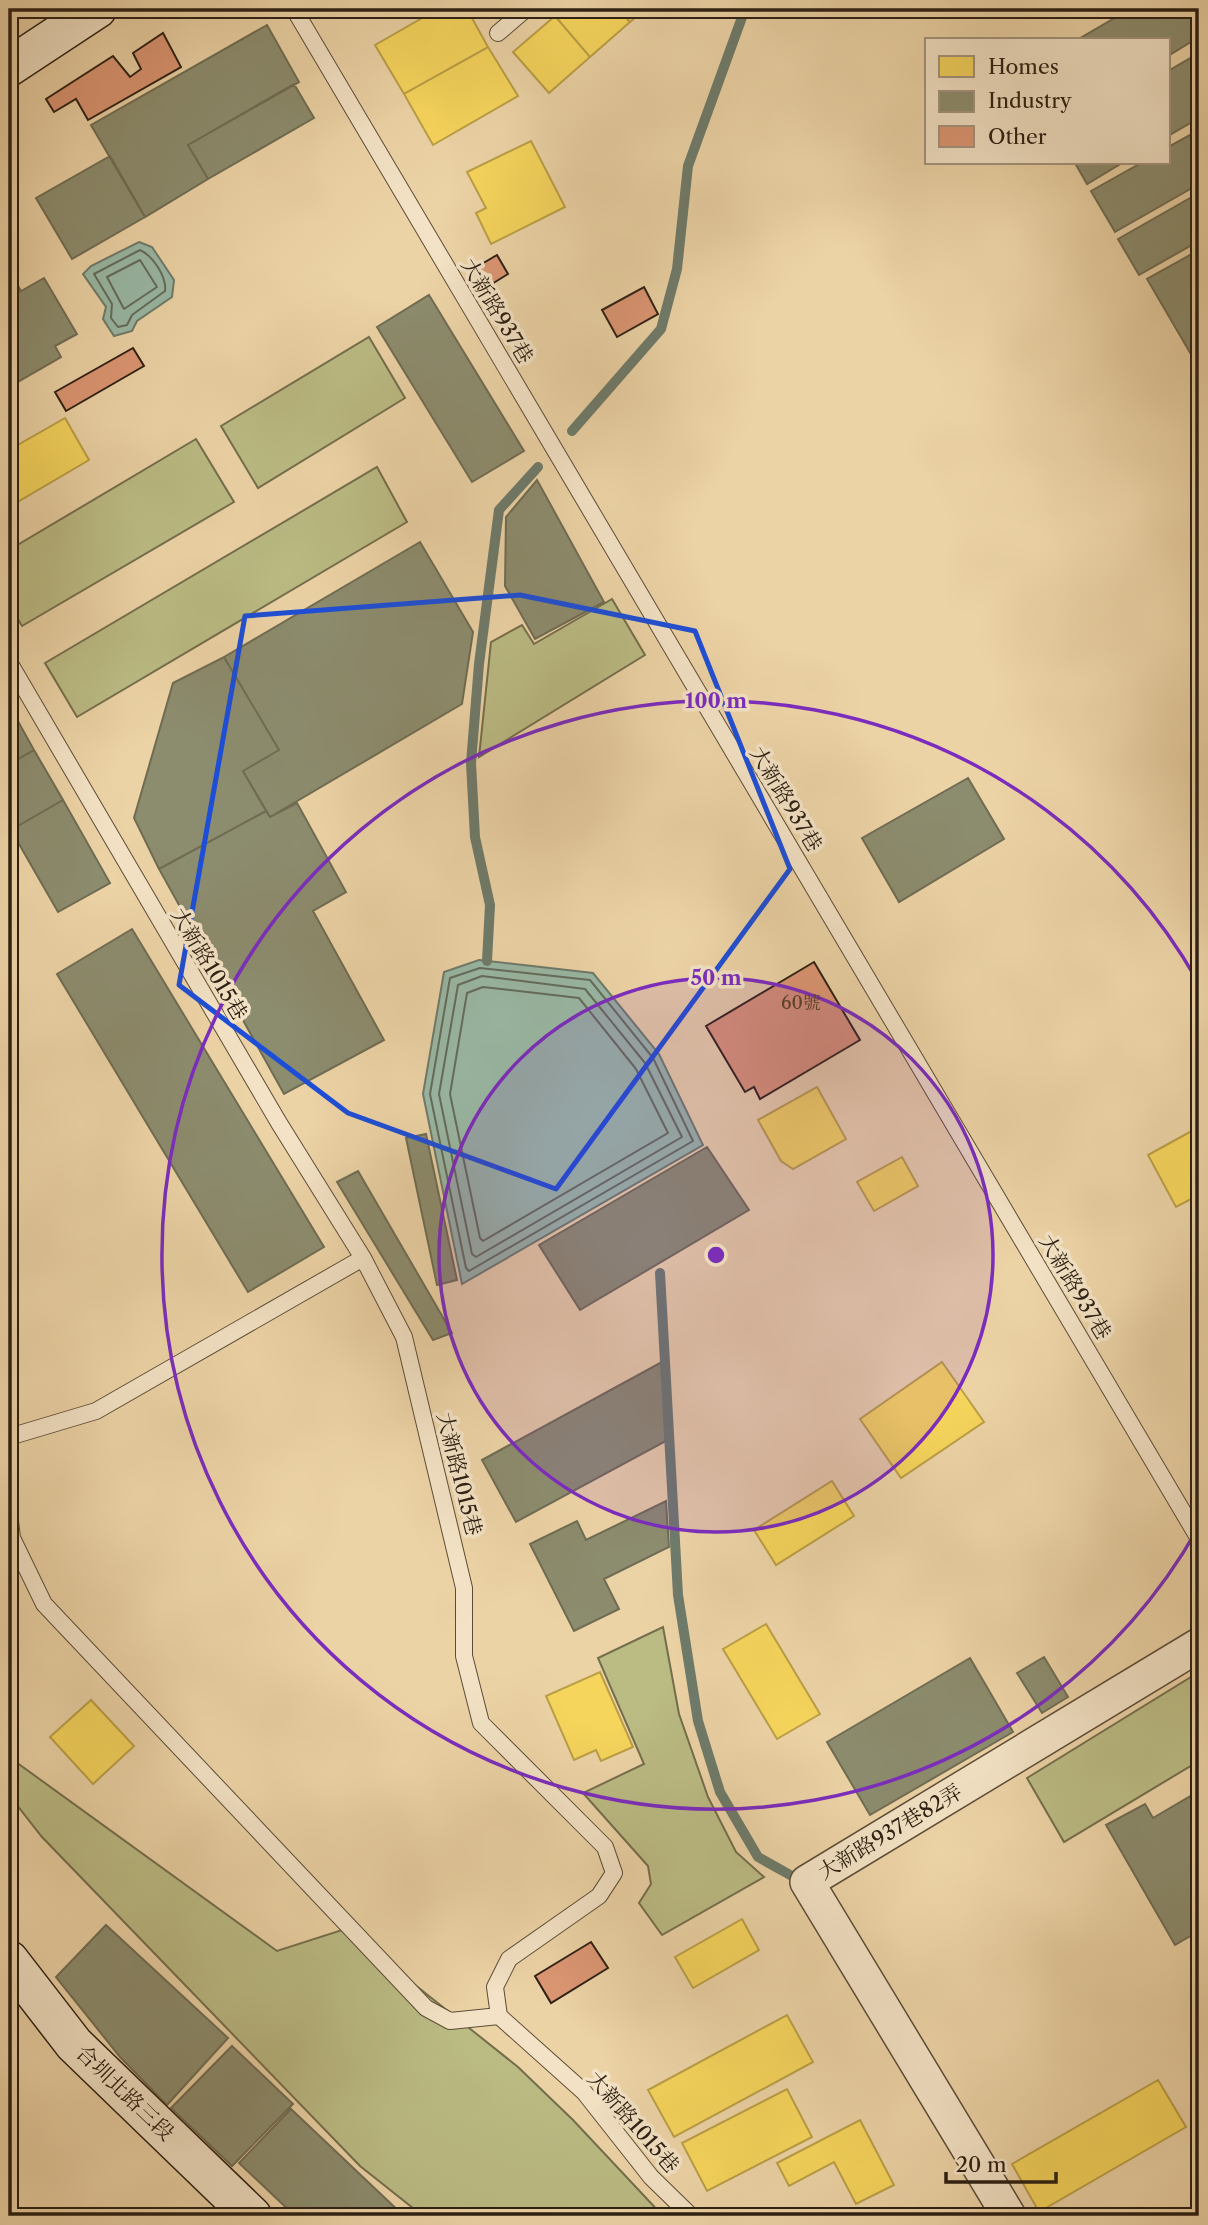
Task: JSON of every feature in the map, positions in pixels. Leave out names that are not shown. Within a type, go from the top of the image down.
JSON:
[{"type":"street","points":[[9,67],[97,9]]},
{"type":"street","name":"大新路937巷82弄","points":[[1009,2216],[807,1882],[1199,1645]]},
{"type":"street","name":"合圳北路三段","points":[[9,1960],[74,2044],[252,2216]]},
{"type":"lane","name":"大新路937巷","points":[[294,9],[1199,1539]]},
{"type":"lane","points":[[498,33],[526,9]]},
{"type":"lane","name":"大新路1015巷","points":[[9,662],[279,1123],[363,1258],[404,1337],[464,1588],[464,1656],[481,1723],[605,1847],[614,1872],[599,1896],[509,1959],[495,1987],[499,2016],[584,2092],[651,2177],[691,2216]]},
{"type":"lane","points":[[9,1437],[96,1411],[363,1258]]},
{"type":"lane","points":[[9,1513],[12,1538],[44,1604],[426,2008],[450,2021],[499,2016]]},
{"type":"highlighted area","points":[[520,595],[695,631],[790,869],[556,1189],[348,1113],[179,985],[245,616]]},
{"type":"green space","points":[[369,337],[405,398],[258,488],[221,426]]},
{"type":"green space","points":[[196,439],[234,502],[22,626],[9,604],[9,550]]},
{"type":"green space","points":[[377,467],[407,522],[77,717],[45,663]]},
{"type":"green space","points":[[612,599],[645,655],[479,757],[491,642],[522,625],[534,644]]},
{"type":"green space","points":[[663,1627],[679,1714],[708,1797],[736,1852],[764,1877],[662,1935],[639,1903],[651,1884],[648,1866],[583,1793],[644,1764],[598,1658]]},
{"type":"green space","points":[[1199,1672],[1199,1761],[1064,1842],[1027,1778]]},
{"type":"green space","points":[[9,1757],[277,1951],[345,1929],[518,2067],[573,2120],[663,2216],[423,2216],[360,2166],[42,1837],[9,1795]]},
{"type":"water","points":[[139,242],[152,247],[174,280],[172,297],[137,321],[132,331],[114,336],[103,319],[106,307],[83,274],[91,266]]},
{"type":"water","points":[[479,960],[593,973],[659,1054],[703,1145],[462,1284],[423,1094],[444,972]]},
{"type":"building: Homes","points":[[438,9],[467,9],[488,47],[404,94],[375,45]]},
{"type":"building: Homes","points":[[563,9],[618,9],[630,22],[590,57],[555,16]]},
{"type":"building: Homes","points":[[618,9],[645,9],[630,22]]},
{"type":"building: Homes","points":[[555,16],[590,57],[549,93],[513,52]]},
{"type":"building: Homes","points":[[488,47],[518,96],[433,145],[404,94]]},
{"type":"building: Homes","points":[[531,141],[565,207],[491,244],[476,213],[486,208],[467,172]]},
{"type":"building: Homes","points":[[65,418],[89,460],[9,507],[9,450]]},
{"type":"building: Homes","points":[[817,1087],[846,1139],[793,1169],[781,1161],[758,1120]]},
{"type":"building: Homes","points":[[1199,1127],[1199,1195],[1176,1207],[1148,1155]]},
{"type":"building: Homes","points":[[902,1157],[918,1186],[874,1211],[857,1182]]},
{"type":"building: Homes","points":[[942,1362],[984,1422],[901,1478],[860,1419]]},
{"type":"building: Homes","points":[[832,1481],[854,1516],[776,1565],[754,1530]]},
{"type":"building: Homes","points":[[766,1624],[820,1714],[777,1739],[723,1649]]},
{"type":"building: Homes","points":[[600,1672],[633,1747],[601,1761],[596,1750],[574,1760],[546,1696]]},
{"type":"building: Homes","points":[[91,1700],[134,1746],[93,1784],[50,1737]]},
{"type":"building: Homes","points":[[742,1919],[759,1950],[693,1988],[675,1957]]},
{"type":"building: Homes","points":[[787,2015],[813,2062],[674,2137],[648,2090]]},
{"type":"building: Homes","points":[[1158,2080],[1186,2127],[1039,2212],[1012,2164]]},
{"type":"building: Homes","points":[[787,2089],[812,2137],[707,2191],[682,2143]]},
{"type":"building: Homes","points":[[860,2120],[894,2185],[856,2204],[834,2162],[789,2186],[777,2163]]},
{"type":"building: Industry","points":[[1130,9],[1199,9],[1199,37],[1170,55],[1170,38],[1080,38]]},
{"type":"building: Industry","points":[[267,25],[299,82],[188,145],[208,179],[145,217],[91,125]]},
{"type":"building: Industry","points":[[1199,53],[1199,118],[1170,135],[1170,70]]},
{"type":"building: Industry","points":[[294,84],[314,118],[208,179],[188,145]]},
{"type":"building: Industry","points":[[1199,130],[1199,184],[1115,232],[1091,191],[1139,164],[1170,164],[1170,146]]},
{"type":"building: Industry","points":[[110,156],[145,217],[72,259],[36,198]]},
{"type":"building: Industry","points":[[1076,164],[1120,164],[1087,184]]},
{"type":"building: Industry","points":[[1199,193],[1199,241],[1139,275],[1118,239]]},
{"type":"building: Industry","points":[[1199,250],[1199,368],[1147,279]]},
{"type":"building: Industry","points":[[9,271],[21,291],[9,298]]},
{"type":"building: Industry","points":[[44,278],[77,334],[55,346],[61,357],[9,387],[9,298]]},
{"type":"building: Industry","points":[[429,295],[524,451],[472,482],[377,327]]},
{"type":"building: Industry","points":[[537,480],[604,602],[535,639],[505,586],[506,517]]},
{"type":"building: Industry","points":[[420,542],[473,632],[462,704],[270,817],[243,771],[279,750],[224,657]]},
{"type":"building: Industry","points":[[224,657],[279,750],[243,771],[266,811],[159,869],[134,818],[173,683]]},
{"type":"building: Industry","points":[[9,705],[34,750],[9,764]]},
{"type":"building: Industry","points":[[34,750],[63,800],[9,831],[9,764]]},
{"type":"building: Industry","points":[[968,778],[1004,839],[899,902],[862,838]]},
{"type":"building: Industry","points":[[63,800],[110,883],[58,912],[11,830]]},
{"type":"building: Industry","points":[[297,803],[346,892],[313,911],[384,1040],[284,1094],[159,869],[266,811],[270,817]]},
{"type":"building: Industry","points":[[132,929],[324,1247],[248,1292],[57,974]]},
{"type":"building: Industry","points":[[426,1134],[457,1280],[437,1285],[406,1138]]},
{"type":"building: Industry","points":[[707,1147],[749,1210],[580,1310],[539,1245]]},
{"type":"building: Industry","points":[[358,1171],[452,1333],[433,1340],[337,1182]]},
{"type":"building: Industry","points":[[662,1362],[666,1441],[516,1522],[482,1460]]},
{"type":"building: Industry","points":[[666,1501],[669,1547],[604,1579],[619,1609],[574,1631],[530,1544],[577,1521],[586,1540]]},
{"type":"building: Industry","points":[[1044,1657],[1068,1697],[1042,1713],[1017,1673]]},
{"type":"building: Industry","points":[[970,1658],[1013,1732],[870,1815],[827,1742]]},
{"type":"building: Industry","points":[[1199,1791],[1199,1931],[1175,1945],[1106,1825],[1145,1804],[1153,1818]]},
{"type":"building: Industry","points":[[106,1925],[228,2038],[167,2105],[120,2057],[56,1977]]},
{"type":"building: Industry","points":[[232,2046],[293,2104],[232,2166],[171,2108]]},
{"type":"building: Industry","points":[[291,2109],[404,2216],[295,2216],[239,2163]]},
{"type":"building: Other","points":[[163,33],[181,67],[88,120],[76,99],[54,112],[46,99],[113,56],[130,77],[141,69],[133,53]]},
{"type":"building: Other","points":[[497,255],[508,274],[487,287],[475,268]]},
{"type":"building: Other","points":[[644,287],[658,314],[617,337],[602,310]]},
{"type":"building: Other","points":[[133,348],[144,366],[66,411],[55,392]]},
{"type":"building: Other","points":[[814,962],[860,1040],[760,1099],[754,1087],[745,1092],[706,1026]]},
{"type":"building: Other","points":[[591,1942],[608,1968],[551,2003],[535,1976]]},
{"type":"waterway","points":[[572,431],[661,329],[677,269],[688,166],[745,9]]},
{"type":"waterway","points":[[487,961],[490,905],[475,837],[471,763],[479,664],[499,510],[538,467]]},
{"type":"waterway","points":[[660,1273],[678,1595],[698,1721],[720,1792],[758,1857],[792,1876]]}]
